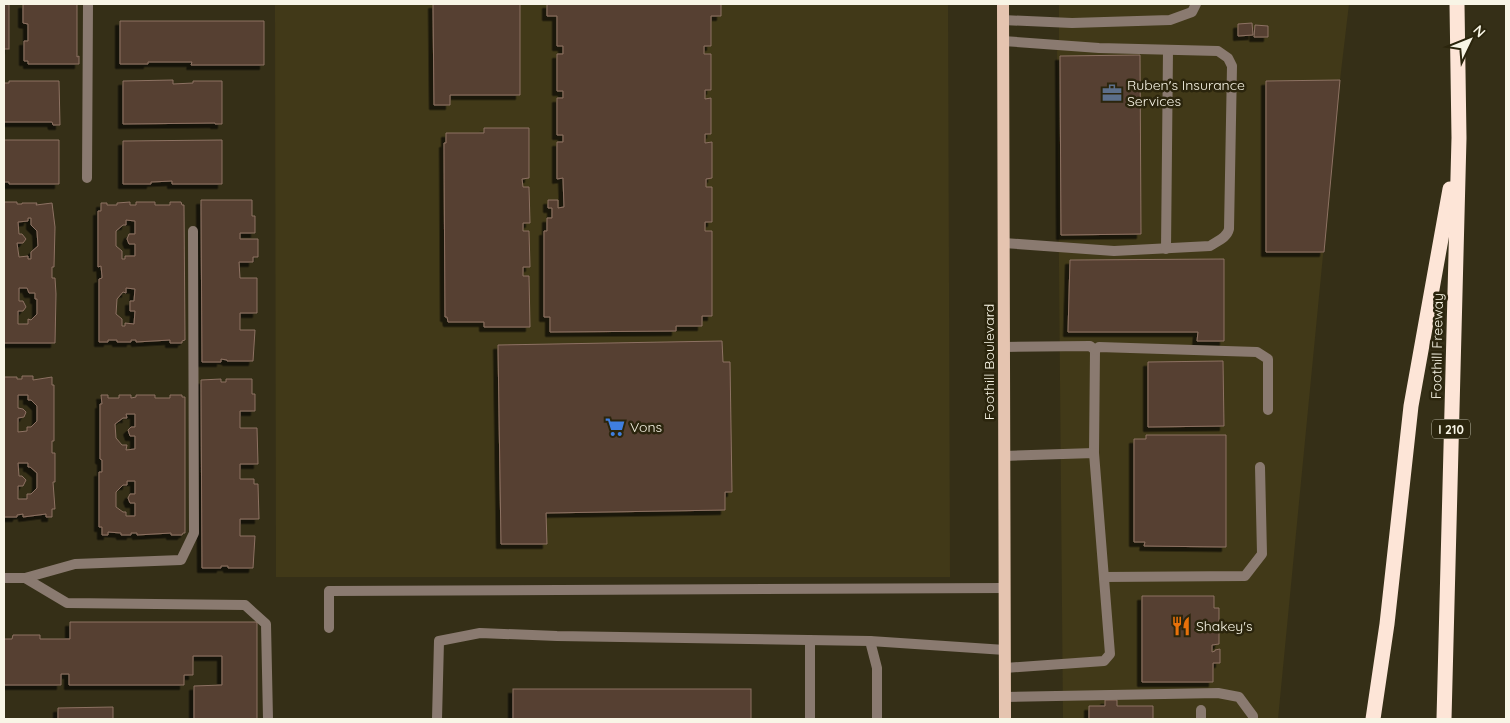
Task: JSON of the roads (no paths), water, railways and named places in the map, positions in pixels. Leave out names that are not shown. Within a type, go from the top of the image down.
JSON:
[{"type":"highway","name":"Foothill Freeway","points":[[1444,719],[1459,138],[1457,4]]},
{"type":"highway","points":[[1373,719],[1387,624],[1411,406],[1459,138]]},
{"type":"main road","name":"Foothill Boulevard","points":[[1003,4],[1005,719]]},
{"type":"street","points":[[86,178],[88,4]]},
{"type":"street","points":[[1003,20],[1072,23],[1170,20],[1192,12],[1196,4]]},
{"type":"street","points":[[1003,42],[1099,48],[1218,51],[1228,58],[1232,66],[1228,234],[1210,246],[1166,249],[1114,251],[1004,243]]},
{"type":"street","points":[[1166,249],[1168,50]]},
{"type":"street","points":[[4,578],[25,578],[75,564],[181,560],[194,533],[193,231]]},
{"type":"street","points":[[1004,347],[1090,346],[1095,350]]},
{"type":"street","points":[[1095,350],[1099,347],[1257,352],[1268,359],[1268,410]]},
{"type":"street","points":[[1005,668],[1104,661],[1110,654],[1094,453],[1095,350]]},
{"type":"street","points":[[1004,456],[1094,453]]},
{"type":"street","points":[[1104,577],[1246,576],[1262,554],[1260,467]]},
{"type":"street","points":[[25,578],[67,603],[245,606],[266,624],[268,719]]},
{"type":"street","points":[[329,628],[329,591],[1005,588]]},
{"type":"street","points":[[437,719],[439,641],[480,633],[870,641],[1005,650]]},
{"type":"street","points":[[810,640],[810,719]]},
{"type":"street","points":[[870,641],[877,668],[877,719]]},
{"type":"street","points":[[1005,697],[1218,693],[1240,697],[1253,716],[1253,719]]},
{"type":"place","name":"Ruben's Insurance Services","points":[[1112,93]]},
{"type":"place","name":"Vons","points":[[615,427]]},
{"type":"place","name":"Shakey's","points":[[1181,626]]}]
